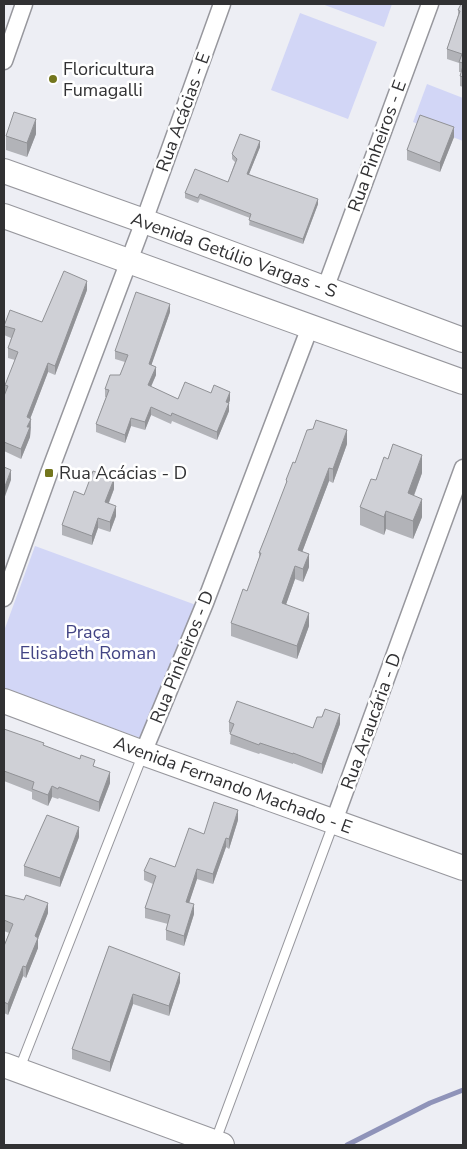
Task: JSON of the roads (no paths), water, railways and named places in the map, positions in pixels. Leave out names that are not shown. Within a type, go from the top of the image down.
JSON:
[{"type":"street","points":[[4,61],[24,4]]},
{"type":"street","name":"Rua Acácias - E","points":[[144,221],[222,4]]},
{"type":"street","name":"Rua Pinheiros - E","points":[[325,289],[430,4]]},
{"type":"street","name":"Avenida Getúlio Vargas - S","points":[[4,171],[463,340]]},
{"type":"street","points":[[4,216],[463,382]]},
{"type":"street","points":[[4,598],[144,221]]},
{"type":"street","name":"Rua Pinheiros - D","points":[[144,754],[205,603],[310,327]]},
{"type":"street","name":"Rua Araucária - D","points":[[334,821],[463,468]]},
{"type":"street","name":"Avenida Fernando Machado - E","points":[[4,701],[144,754],[463,868]]},
{"type":"street","points":[[11,1068],[218,1144]]},
{"type":"lane","name":"Rua Pinheiros - D","points":[[11,1068],[144,754]]},
{"type":"lane","name":"Rua Araucária - D","points":[[218,1144],[334,821]]},
{"type":"waterway","points":[[347,1145],[430,1103],[463,1090]]},
{"type":"place","name":"Floricultura Fumagalli","points":[[53,79]]},
{"type":"place","name":"Rua Acácias - D","points":[[49,473]]},
{"type":"park label","name":"Praça Elisabeth Roman","points":[[88,642]]}]
